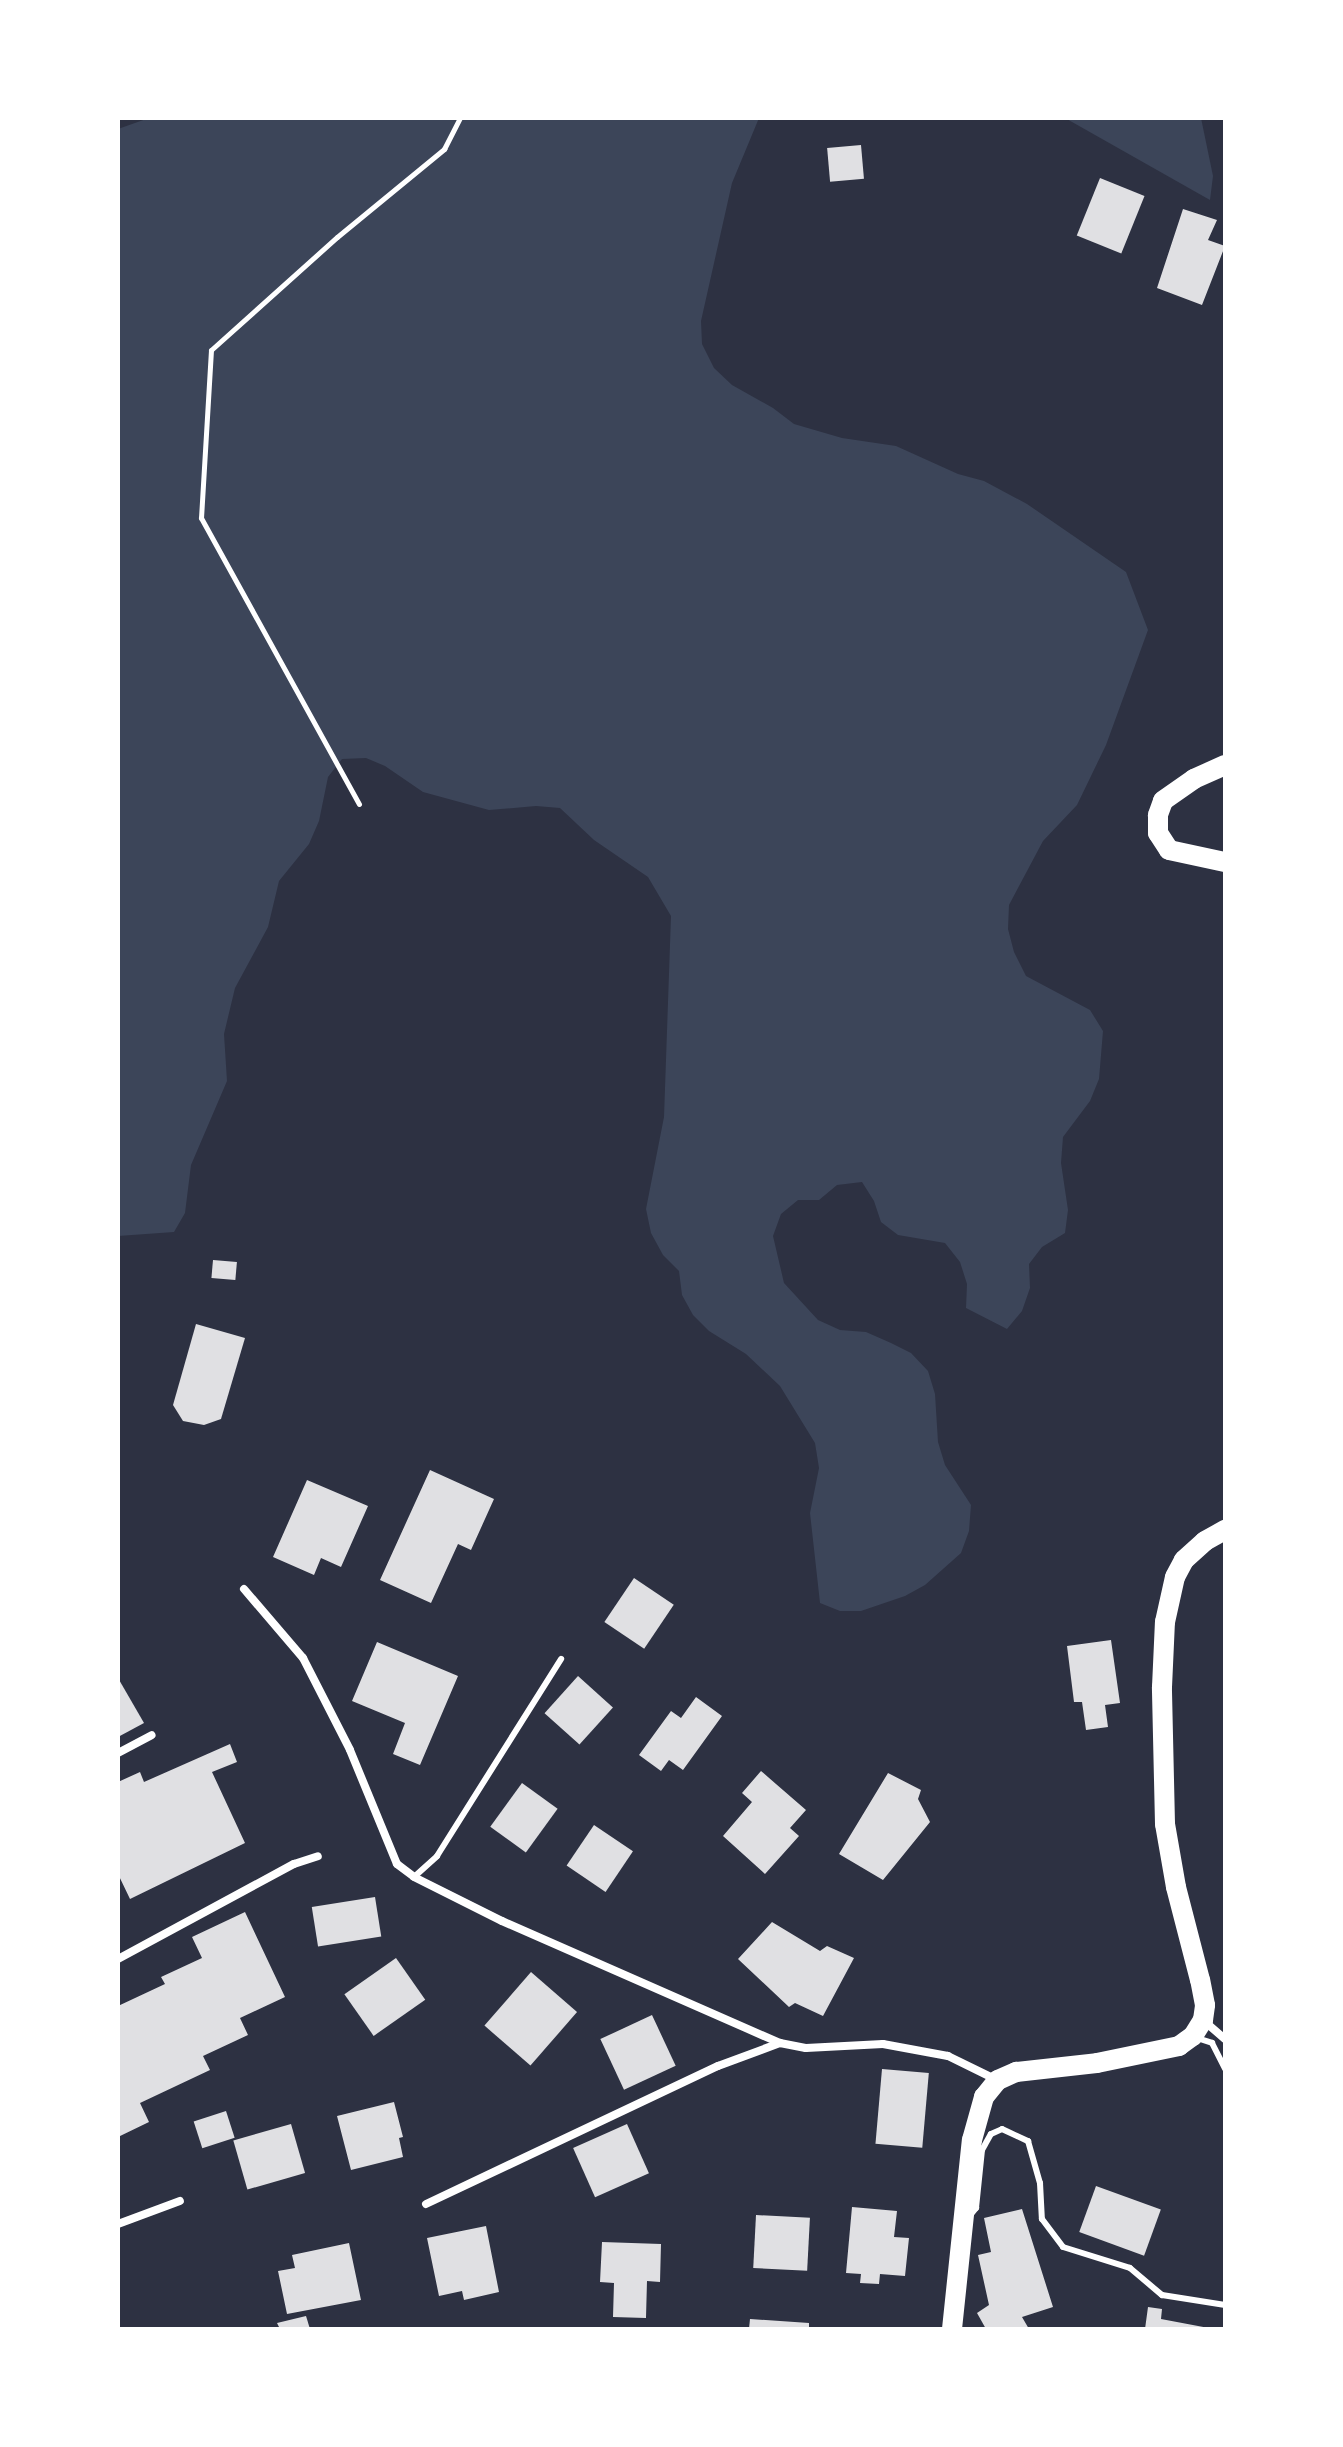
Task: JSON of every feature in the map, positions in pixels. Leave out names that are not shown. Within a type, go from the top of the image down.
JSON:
[{"type":"main road","points":[[1225,765],[1194,779],[1163,801],[1158,815],[1158,833],[1169,850],[1225,862]]},
{"type":"main road","points":[[952,2329],[972,2140],[984,2097],[998,2080],[1036,2069],[1147,2054],[1179,2046],[1198,2028],[1205,2005],[1176,1887],[1165,1824],[1162,1687],[1165,1622],[1175,1577],[1184,1560],[1205,1541],[1225,1530]]},
{"type":"street","points":[[244,1589],[303,1658],[350,1750],[390,1852],[397,1864],[414,1877],[502,1921],[780,2043],[806,2048],[883,2044],[948,2056],[998,2080]]},
{"type":"street","points":[[118,1753],[152,1735]]},
{"type":"street","points":[[118,1959],[294,1864],[318,1856]]},
{"type":"street","points":[[1198,2028],[1225,2039]]},
{"type":"street","points":[[426,2204],[718,2066],[780,2043]]},
{"type":"street","points":[[118,2224],[180,2201]]},
{"type":"lane","points":[[414,1877],[437,1856],[561,1659]]},
{"type":"lane","points":[[1198,2028],[1212,2043],[1225,2069]]},
{"type":"lane","points":[[964,2223],[976,2208],[982,2150],[991,2134],[1002,2129],[1028,2141],[1040,2183],[1042,2219],[1063,2247],[1130,2268],[1162,2295],[1225,2305]]},
{"type":"path","points":[[359,804],[201,518],[211,350],[337,237],[444,149],[460,118]]},
{"type":"shaded area","points":[[149,118],[759,118],[732,183],[701,321],[702,344],[714,368],[732,385],[794,424],[842,438],[896,446],[958,474],[984,481],[1027,504],[1126,572],[1148,630],[1106,745],[1077,805],[1043,841],[1009,905],[1008,929],[1014,952],[1026,976],[1090,1010],[1103,1031],[1099,1079],[1090,1101],[1063,1137],[1061,1163],[1068,1210],[1065,1233],[1042,1247],[1029,1264],[1030,1288],[1022,1311],[1007,1329],[966,1308],[967,1284],[960,1262],[945,1243],[898,1235],[881,1222],[874,1201],[862,1182],[837,1185],[819,1200],[798,1200],[781,1214],[773,1236],[784,1283],[818,1320],[840,1330],[866,1332],[891,1343],[911,1353],[928,1371],[935,1394],[938,1442],[945,1465],[971,1505],[969,1531],[961,1553],[925,1585],[905,1596],[861,1611],[840,1611],[820,1603],[810,1513],[819,1468],[815,1443],[780,1386],[746,1354],[709,1331],[693,1315],[682,1295],[679,1271],[663,1255],[651,1233],[646,1209],[664,1117],[671,916],[648,877],[594,840],[560,808],[536,806],[489,810],[423,792],[385,766],[366,758],[342,759],[328,777],[319,821],[309,844],[279,881],[268,927],[235,988],[224,1034],[227,1081],[191,1165],[185,1213],[174,1232],[118,1236],[118,129]]},
{"type":"shaded area","points":[[1065,118],[1201,118],[1213,176],[1210,200]]},
{"type":"building","points":[[861,145],[864,179],[830,182],[827,148]]},
{"type":"building","points":[[1100,178],[1145,196],[1121,253],[1077,235]]},
{"type":"building","points":[[1183,209],[1217,220],[1208,240],[1225,246],[1202,305],[1157,288]]},
{"type":"building","points":[[213,1260],[237,1262],[235,1280],[211,1278]]},
{"type":"building","points":[[196,1324],[245,1338],[221,1419],[204,1425],[183,1421],[173,1405]]},
{"type":"building","points":[[430,1470],[494,1499],[471,1550],[458,1544],[431,1603],[380,1580]]},
{"type":"building","points":[[307,1480],[368,1506],[341,1567],[321,1558],[314,1575],[273,1557]]},
{"type":"building","points":[[634,1578],[674,1605],[644,1649],[604,1622]]},
{"type":"building","points":[[1111,1640],[1120,1703],[1105,1705],[1108,1727],[1086,1730],[1082,1702],[1074,1702],[1067,1646]]},
{"type":"building","points":[[377,1642],[458,1676],[420,1765],[393,1754],[405,1723],[352,1701]]},
{"type":"building","points":[[578,1676],[613,1707],[579,1745],[545,1713]]},
{"type":"building","points":[[118,1678],[144,1723],[118,1737]]},
{"type":"building","points":[[696,1697],[722,1716],[683,1770],[669,1760],[661,1771],[639,1755],[671,1711],[681,1718]]},
{"type":"building","points":[[230,1744],[237,1762],[212,1772],[245,1843],[130,1899],[118,1874],[118,1782],[140,1772],[144,1782]]},
{"type":"building","points":[[761,1771],[806,1810],[790,1828],[799,1836],[765,1874],[723,1836],[752,1802],[742,1793]]},
{"type":"building","points":[[888,1773],[921,1790],[918,1799],[930,1822],[883,1880],[839,1854]]},
{"type":"building","points":[[522,1783],[558,1809],[526,1853],[490,1827]]},
{"type":"building","points":[[594,1825],[633,1851],[606,1892],[567,1866]]},
{"type":"building","points":[[375,1897],[381,1937],[318,1947],[312,1907]]},
{"type":"building","points":[[245,1912],[285,1997],[240,2018],[248,2035],[203,2056],[210,2070],[140,2103],[149,2122],[118,2137],[118,2006],[165,1984],[161,1977],[202,1958],[192,1937]]},
{"type":"building","points":[[772,1922],[820,1951],[827,1946],[854,1958],[823,2016],[795,2003],[789,2007],[738,1959]]},
{"type":"building","points":[[396,1958],[425,2000],[374,2036],[344,1994]]},
{"type":"building","points":[[531,1972],[577,2012],[530,2066],[484,2026]]},
{"type":"building","points":[[652,2015],[676,2066],[624,2090],[600,2039]]},
{"type":"building","points":[[882,2069],[929,2073],[922,2148],[875,2144]]},
{"type":"building","points":[[394,2102],[403,2137],[399,2138],[403,2157],[351,2170],[337,2116]]},
{"type":"building","points":[[226,2111],[235,2138],[202,2148],[194,2122]]},
{"type":"building","points":[[291,2124],[305,2173],[247,2190],[233,2141]]},
{"type":"building","points":[[627,2124],[649,2173],[595,2197],[573,2148]]},
{"type":"building","points":[[1096,2186],[1161,2210],[1144,2256],[1079,2232]]},
{"type":"building","points":[[852,2207],[897,2211],[894,2237],[909,2238],[905,2276],[880,2274],[879,2284],[860,2283],[861,2274],[846,2273]]},
{"type":"building","points":[[1022,2209],[1053,2307],[1022,2317],[1029,2329],[986,2329],[977,2313],[989,2305],[978,2255],[991,2252],[984,2218]]},
{"type":"building","points":[[756,2215],[810,2218],[807,2271],[753,2268]]},
{"type":"building","points":[[486,2226],[499,2292],[464,2300],[462,2291],[439,2296],[427,2238]]},
{"type":"building","points":[[602,2242],[661,2244],[660,2282],[647,2281],[646,2318],[613,2317],[614,2283],[600,2282]]},
{"type":"building","points":[[349,2243],[361,2300],[287,2314],[278,2271],[295,2268],[292,2255]]},
{"type":"building","points":[[1148,2307],[1162,2309],[1161,2319],[1214,2329],[1145,2329]]},
{"type":"building","points":[[306,2316],[310,2329],[280,2329],[277,2323]]},
{"type":"building","points":[[750,2319],[809,2323],[809,2329],[749,2329]]}]
